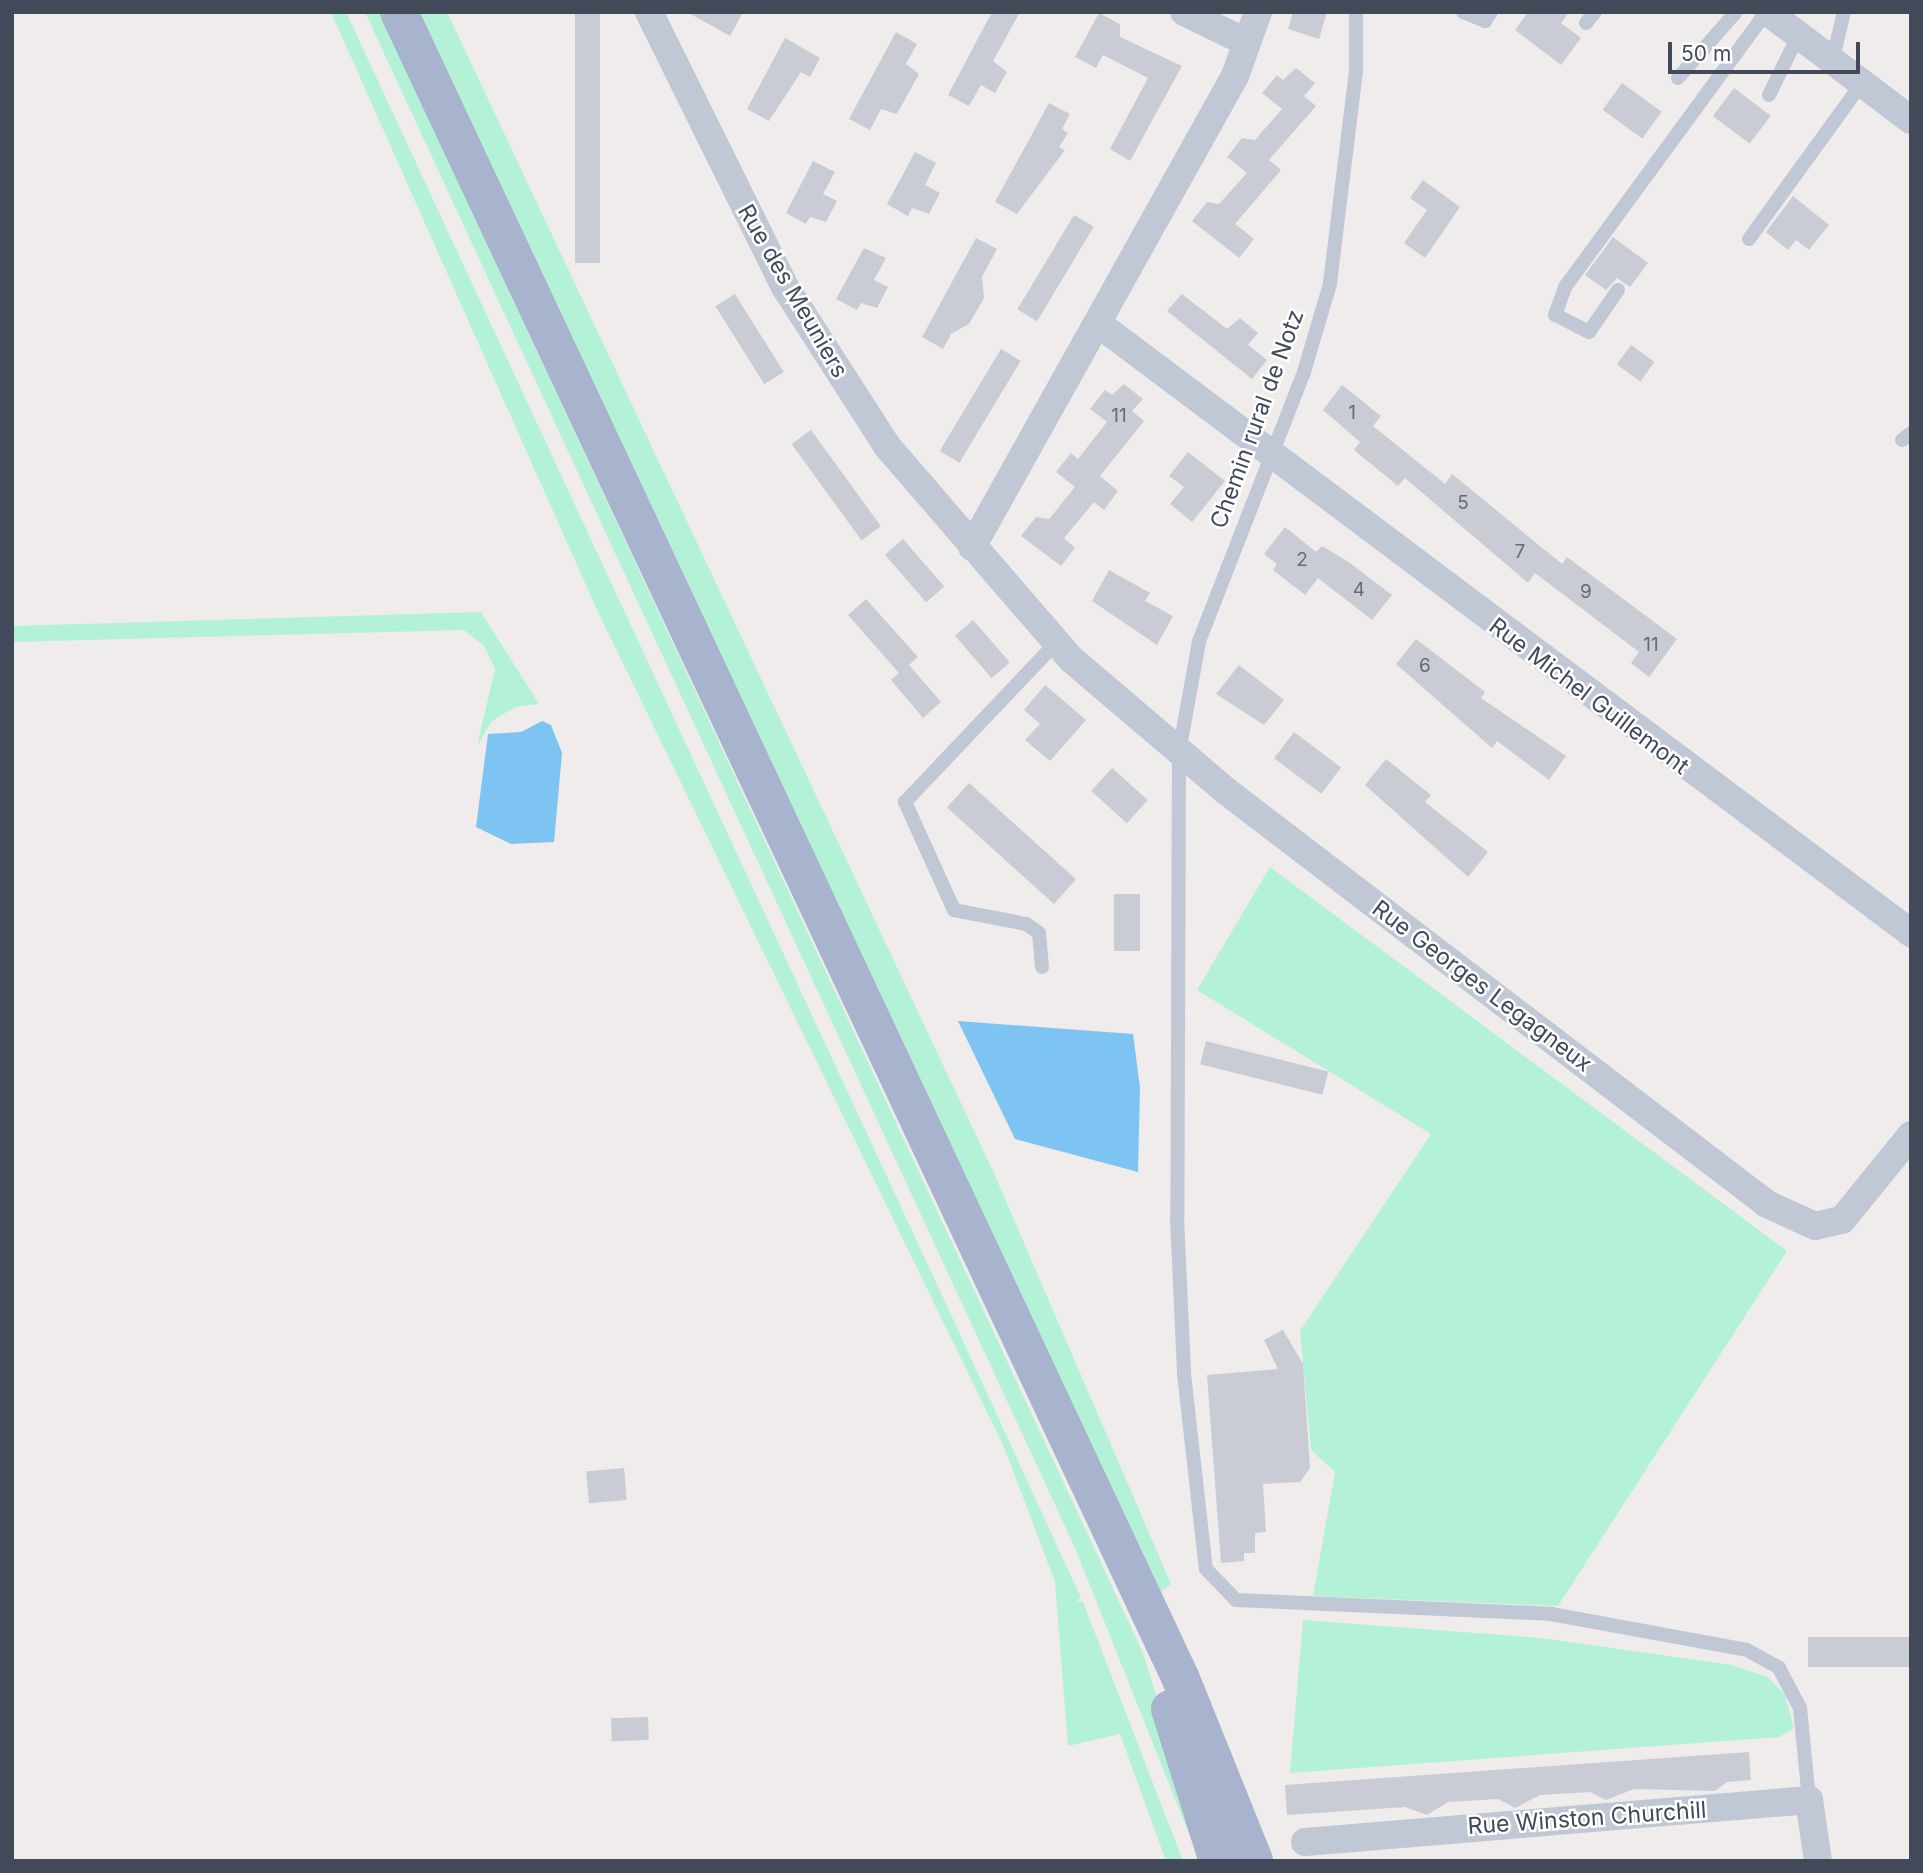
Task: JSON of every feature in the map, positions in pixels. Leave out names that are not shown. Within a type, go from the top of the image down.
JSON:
[{"type":"main road","points":[[399,12],[1111,1539],[1191,1702],[1254,1861]]},
{"type":"main road","points":[[1111,1539],[1218,1861]]},
{"type":"street","name":"Rue des Meuniers","points":[[649,12],[785,287],[887,446],[1055,643]]},
{"type":"street","points":[[1184,12],[1247,42]]},
{"type":"street","points":[[972,547],[1100,326],[1235,76],[1258,12]]},
{"type":"street","points":[[1767,12],[1911,121]]},
{"type":"street","points":[[1100,326],[1270,455]]},
{"type":"street","name":"Rue Michel Guillemont","points":[[1270,455],[1911,933]]},
{"type":"street","name":"Rue Georges Legagneux","points":[[1055,643],[1179,752],[1767,1204],[1815,1226],[1842,1220],[1911,1135]]},
{"type":"street","points":[[1809,1800],[1818,1861]]},
{"type":"street","name":"Rue Winston Churchill","points":[[1305,1842],[1809,1800]]},
{"type":"lane","name":"Chemin rural de Notz","points":[[1356,12],[1356,71],[1330,284],[1270,455],[1199,642],[1179,752],[1177,1218],[1184,1374],[1206,1569],[1236,1601],[1551,1614],[1747,1650],[1779,1668],[1800,1708],[1809,1800]]},
{"type":"lane","points":[[1463,12],[1485,21],[1491,12]]},
{"type":"lane","points":[[1678,78],[1737,12]]},
{"type":"lane","points":[[1618,290],[1589,332],[1555,315],[1565,287],[1767,12]]},
{"type":"lane","points":[[1832,63],[1844,12]]},
{"type":"lane","points":[[1769,95],[1798,36]]},
{"type":"lane","points":[[1749,239],[1861,84]]},
{"type":"lane","points":[[1042,967],[1039,933],[1032,928],[954,910],[905,802],[1055,643]]},
{"type":"green space","points":[[331,12],[346,12],[941,1293],[1081,1598],[1077,1601],[1083,1602],[1183,1861],[1166,1861],[1120,1734],[1068,1746],[1055,1582],[1004,1447],[597,610]]},
{"type":"green space","points":[[365,12],[379,12],[1143,1653],[1176,1759],[1193,1844],[1075,1548]]},
{"type":"green space","points":[[420,12],[447,12],[993,1171],[1171,1584],[1161,1592]]},
{"type":"green space","points":[[481,612],[539,704],[515,707],[492,721],[477,746],[495,669],[484,646],[464,630],[12,642],[12,626]]},
{"type":"green space","points":[[1270,867],[1787,1251],[1558,1606],[1313,1596],[1335,1472],[1311,1450],[1300,1331],[1431,1134],[1197,990]]},
{"type":"green space","points":[[1303,1620],[1541,1638],[1732,1665],[1768,1677],[1785,1695],[1794,1728],[1779,1737],[1290,1773]]},
{"type":"water","points":[[542,721],[551,725],[562,753],[554,842],[511,844],[476,827],[488,734],[521,732]]},
{"type":"water","points":[[958,1021],[1133,1034],[1140,1088],[1138,1172],[1015,1139]]},
{"type":"building","points":[[575,12],[600,12],[600,263],[575,263]]},
{"type":"building","points":[[687,12],[743,12],[730,36]]},
{"type":"building","points":[[992,12],[1020,12],[993,61],[1007,72],[995,93],[981,85],[969,106],[948,95]]},
{"type":"building","points":[[1293,12],[1327,12],[1319,39],[1288,29]]},
{"type":"building","points":[[1528,12],[1569,12],[1561,23],[1581,38],[1561,65],[1515,30]]},
{"type":"building","points":[[1099,13],[1120,24],[1120,37],[1182,66],[1130,161],[1110,149],[1148,78],[1103,55],[1096,68],[1075,57]]},
{"type":"building","points":[[896,32],[917,44],[906,64],[919,74],[897,114],[881,109],[870,130],[849,119]]},
{"type":"building","points":[[785,38],[820,58],[810,77],[801,72],[769,121],[747,109]]},
{"type":"building","points":[[1296,68],[1315,83],[1304,96],[1316,106],[1269,160],[1281,170],[1235,224],[1254,239],[1239,258],[1192,221],[1207,202],[1219,204],[1247,173],[1227,157],[1242,138],[1255,140],[1282,109],[1262,93],[1277,75],[1283,80]]},
{"type":"building","points":[[1622,83],[1662,112],[1642,138],[1603,110]]},
{"type":"building","points":[[1734,88],[1771,116],[1750,144],[1713,116]]},
{"type":"building","points":[[1049,103],[1070,114],[1062,129],[1068,133],[1059,147],[1065,150],[1017,214],[995,202]]},
{"type":"building","points":[[915,152],[936,163],[925,185],[940,193],[929,214],[912,208],[908,216],[887,204]]},
{"type":"building","points":[[813,161],[835,172],[823,194],[837,201],[826,222],[810,217],[806,224],[786,213]]},
{"type":"building","points":[[1423,180],[1460,207],[1425,258],[1404,243],[1427,210],[1410,198]]},
{"type":"building","points":[[1793,196],[1829,225],[1809,250],[1796,240],[1788,250],[1766,232]]},
{"type":"building","points":[[1074,215],[1094,227],[1037,321],[1017,309]]},
{"type":"building","points":[[1613,237],[1648,263],[1630,287],[1617,278],[1606,290],[1585,275]]},
{"type":"building","points":[[976,238],[997,249],[982,277],[984,298],[969,324],[951,334],[943,349],[922,337]]},
{"type":"building","points":[[864,248],[886,258],[874,280],[888,287],[877,308],[861,303],[857,310],[836,299]]},
{"type":"building","points":[[735,294],[784,372],[764,384],[715,306]]},
{"type":"building","points":[[1182,294],[1227,329],[1240,318],[1258,333],[1248,345],[1267,360],[1252,379],[1167,311]]},
{"type":"building","points":[[1631,345],[1654,362],[1640,381],[1617,364]]},
{"type":"building","points":[[1001,349],[1021,361],[959,463],[940,451]]},
{"type":"building","points":[[1124,384],[1143,399],[1132,411],[1144,421],[1100,476],[1118,491],[1104,510],[1094,502],[1064,538],[1075,548],[1061,566],[1021,536],[1036,517],[1049,519],[1075,487],[1056,472],[1071,453],[1078,459],[1107,422],[1090,409],[1105,390],[1112,395]]},
{"type":"building","points":[[1342,385],[1381,416],[1373,426],[1445,484],[1452,474],[1562,564],[1567,557],[1677,639],[1649,677],[1631,663],[1639,652],[1535,573],[1528,583],[1405,478],[1398,486],[1354,450],[1360,442],[1323,410]]},
{"type":"building","points":[[811,430],[881,526],[862,540],[792,444]]},
{"type":"building","points":[[1188,452],[1225,481],[1192,522],[1170,504],[1184,487],[1169,476]]},
{"type":"building","points":[[1285,527],[1316,552],[1322,546],[1347,561],[1392,595],[1372,620],[1318,578],[1305,595],[1273,570],[1277,564],[1264,554]]},
{"type":"building","points":[[903,539],[944,587],[926,602],[885,555]]},
{"type":"building","points":[[1109,570],[1150,593],[1145,601],[1173,616],[1157,645],[1092,601]]},
{"type":"building","points":[[866,599],[918,657],[909,665],[941,702],[923,718],[891,680],[899,673],[848,615]]},
{"type":"building","points":[[973,620],[1010,662],[992,678],[955,636]]},
{"type":"building","points":[[1416,639],[1485,692],[1481,698],[1566,756],[1549,780],[1497,741],[1492,748],[1396,664]]},
{"type":"building","points":[[1239,665],[1284,700],[1264,725],[1216,694]]},
{"type":"building","points":[[1045,685],[1086,720],[1050,761],[1025,740],[1040,724],[1024,710]]},
{"type":"building","points":[[1294,732],[1341,768],[1321,794],[1274,758]]},
{"type":"building","points":[[1386,759],[1431,795],[1425,802],[1488,852],[1468,877],[1365,785]]},
{"type":"building","points":[[1112,768],[1148,800],[1127,823],[1091,791]]},
{"type":"building","points":[[969,783],[1076,879],[1054,904],[947,808]]},
{"type":"building","points":[[1114,894],[1140,894],[1140,951],[1114,951]]},
{"type":"building","points":[[1206,1041],[1328,1071],[1322,1095],[1200,1064]]},
{"type":"building","points":[[1283,1330],[1303,1364],[1310,1468],[1300,1482],[1263,1484],[1266,1532],[1255,1533],[1255,1553],[1244,1553],[1244,1561],[1221,1563],[1207,1375],[1278,1369],[1264,1340]]},
{"type":"building","points":[[624,1468],[627,1500],[589,1503],[586,1471]]},
{"type":"building","points":[[1808,1637],[1911,1637],[1911,1667],[1808,1667]]},
{"type":"building","points":[[648,1717],[649,1740],[612,1741],[611,1718]]},
{"type":"building","points":[[1749,1752],[1751,1780],[1727,1782],[1715,1791],[1634,1789],[1606,1800],[1590,1792],[1540,1795],[1515,1808],[1498,1799],[1448,1802],[1427,1815],[1405,1807],[1287,1815],[1285,1785]]}]
